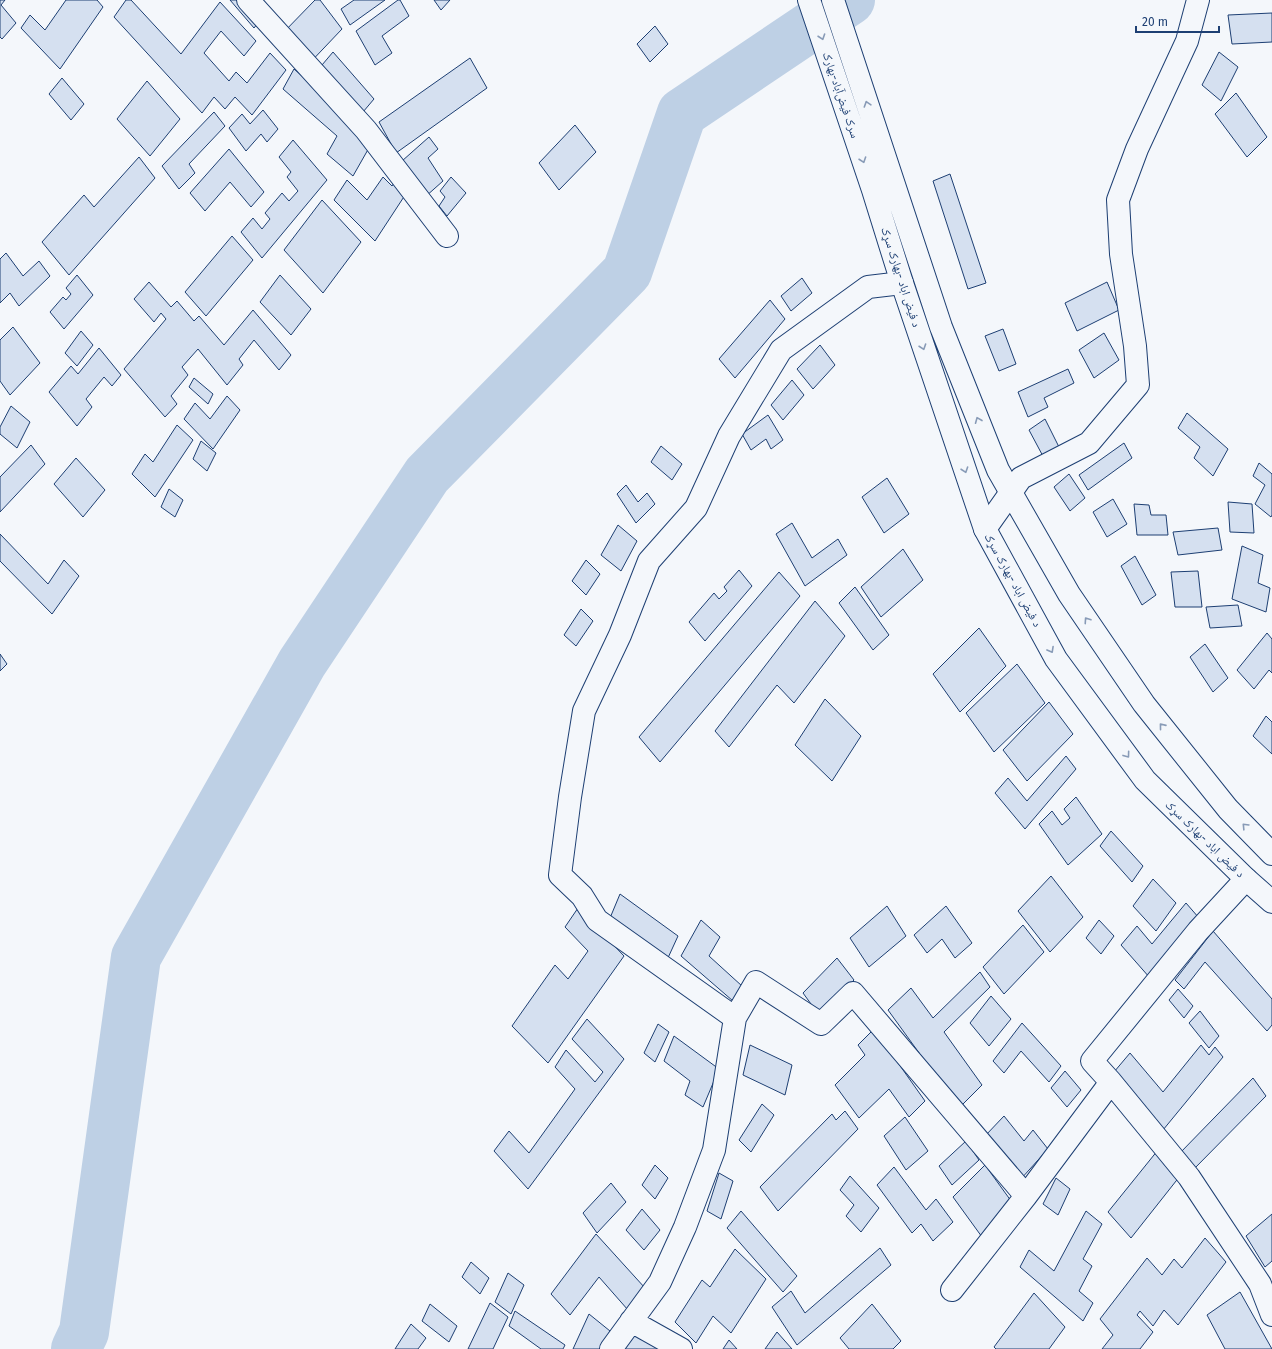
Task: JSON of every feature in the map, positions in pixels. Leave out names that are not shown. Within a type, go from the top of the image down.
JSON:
[{"type":"street","points":[[248,0],[366,130],[447,236]]},
{"type":"street","name":"سرک فیض‌آباد-بهارک","points":[[809,0],[873,190]]},
{"type":"street","name":"سرک فیض‌آباد-بهارک","points":[[833,0],[893,180]]},
{"type":"street","points":[[985,530],[1021,478],[1089,443],[1138,386],[1135,346],[1120,254],[1118,200],[1137,149],[1187,41],[1198,0]]},
{"type":"street","name":"د فیض اباد -بهارک سړک","points":[[893,180],[941,327],[998,470],[1069,594],[1144,704],[1228,810],[1272,854]]},
{"type":"street","name":"د فیض اباد -بهارک سړک","points":[[873,190],[902,283],[985,530],[1056,659],[1145,780],[1246,879],[1272,902]]},
{"type":"street","points":[[735,1018],[598,920],[582,896],[560,875],[570,797],[584,712],[620,635],[649,561],[696,508],[729,436],[781,350],[868,287],[902,283]]},
{"type":"street","points":[[1246,879],[1198,931],[1092,1061],[1112,1082],[1189,1178],[1260,1284],[1272,1314]]},
{"type":"street","points":[[611,1349],[660,1282],[685,1227],[714,1150],[735,1018],[756,982],[821,1024],[853,993],[1026,1196]]},
{"type":"street","points":[[952,1290],[1026,1196],[1112,1082]]},
{"type":"street","points":[[631,1321],[681,1349]]},
{"type":"building","points":[[0,0],[5,0],[1,5],[16,23],[2,39],[0,37]]},
{"type":"building","points":[[66,0],[97,0],[103,7],[60,69],[21,28],[30,15],[45,30]]},
{"type":"building","points":[[126,0],[131,0],[181,54],[220,2],[256,41],[244,56],[221,31],[204,53],[229,81],[236,72],[247,83],[270,53],[286,70],[252,115],[235,97],[225,109],[214,97],[202,113],[114,17]]},
{"type":"building","points":[[230,0],[257,0],[267,12],[254,28]]},
{"type":"building","points":[[315,0],[320,0],[342,29],[304,69],[280,36]]},
{"type":"building","points":[[354,0],[385,0],[350,25],[341,9]]},
{"type":"building","points":[[400,0],[409,16],[382,36],[392,53],[375,65],[356,31]]},
{"type":"building","points":[[434,0],[450,0],[441,10]]},
{"type":"building","points":[[1272,13],[1272,42],[1232,44],[1228,15]]},
{"type":"building","points":[[655,26],[668,44],[650,62],[637,44]]},
{"type":"building","points":[[333,52],[374,99],[363,112],[322,65]]},
{"type":"building","points":[[1219,52],[1238,67],[1221,101],[1202,85]]},
{"type":"building","points":[[470,58],[487,88],[396,153],[379,122]]},
{"type":"building","points":[[294,69],[374,139],[353,176],[327,154],[337,136],[283,89]]},
{"type":"building","points":[[62,78],[84,104],[71,120],[49,94]]},
{"type":"building","points":[[147,81],[180,119],[150,156],[117,119]]},
{"type":"building","points":[[1236,93],[1267,137],[1247,157],[1215,114]]},
{"type":"building","points":[[263,110],[278,129],[267,142],[261,134],[246,151],[229,128],[242,114],[250,124]]},
{"type":"building","points":[[214,112],[225,126],[189,164],[195,173],[179,189],[162,166]]},
{"type":"building","points":[[575,125],[596,152],[559,190],[539,163]]},
{"type":"building","points":[[429,137],[438,149],[428,158],[443,181],[425,197],[402,161]]},
{"type":"building","points":[[293,140],[327,180],[262,258],[241,232],[253,218],[262,229],[270,219],[265,213],[282,193],[289,201],[298,191],[287,177],[291,172],[279,157]]},
{"type":"building","points":[[229,149],[264,192],[251,207],[230,182],[205,211],[190,193]]},
{"type":"building","points":[[139,157],[155,178],[69,275],[42,242],[84,195],[94,207]]},
{"type":"building","points":[[400,174],[411,186],[375,241],[334,200],[347,180],[367,200],[383,177],[392,186]]},
{"type":"building","points":[[950,174],[986,283],[968,289],[933,181]]},
{"type":"building","points":[[451,177],[466,193],[447,216],[439,206],[445,197],[440,191]]},
{"type":"building","points":[[322,200],[361,242],[323,293],[284,250]]},
{"type":"building","points":[[232,236],[253,260],[206,316],[185,292]]},
{"type":"building","points":[[6,253],[23,276],[39,261],[50,276],[19,306],[10,293],[0,303],[0,259]]},
{"type":"building","points":[[77,275],[93,295],[64,329],[50,312],[63,297],[66,300],[71,294],[66,288]]},
{"type":"building","points":[[280,275],[311,309],[291,335],[260,302]]},
{"type":"building","points":[[802,278],[812,293],[791,311],[781,296]]},
{"type":"building","points":[[149,282],[171,307],[177,301],[194,321],[199,316],[224,345],[253,310],[291,355],[279,370],[254,340],[239,359],[243,365],[227,385],[198,349],[182,367],[188,375],[171,396],[177,404],[165,417],[124,369],[166,319],[161,313],[154,322],[134,299]]},
{"type":"building","points":[[1107,282],[1119,310],[1077,331],[1065,303]]},
{"type":"building","points":[[770,300],[785,319],[735,378],[719,359]]},
{"type":"building","points":[[13,327],[40,363],[10,395],[0,381],[0,340]]},
{"type":"building","points":[[1003,329],[1016,364],[999,371],[985,336]]},
{"type":"building","points":[[81,331],[93,345],[77,366],[65,353]]},
{"type":"building","points":[[1104,333],[1119,360],[1094,378],[1079,350]]},
{"type":"building","points":[[820,345],[835,365],[813,389],[797,369]]},
{"type":"building","points":[[99,348],[121,375],[112,386],[104,377],[86,399],[92,407],[77,426],[49,392],[71,366],[78,374]]},
{"type":"building","points":[[1068,369],[1074,383],[1044,398],[1048,407],[1028,417],[1018,392]]},
{"type":"building","points":[[194,378],[213,394],[208,404],[189,387]]},
{"type":"building","points":[[792,380],[804,395],[783,420],[771,405]]},
{"type":"building","points":[[227,396],[240,410],[213,449],[184,419],[195,403],[210,419]]},
{"type":"building","points":[[11,406],[30,422],[17,448],[0,434],[0,427]]},
{"type":"building","points":[[1187,413],[1228,449],[1213,476],[1194,458],[1200,447],[1178,428]]},
{"type":"building","points":[[768,415],[783,440],[771,449],[766,439],[751,450],[742,434]]},
{"type":"building","points":[[1045,419],[1060,449],[1045,460],[1029,430]]},
{"type":"building","points":[[177,425],[193,440],[155,497],[132,474],[145,454],[153,462]]},
{"type":"building","points":[[201,441],[216,453],[207,471],[193,459]]},
{"type":"building","points":[[1124,443],[1132,458],[1088,490],[1079,475]]},
{"type":"building","points":[[31,445],[45,464],[0,512],[0,477]]},
{"type":"building","points":[[661,446],[682,464],[672,480],[651,462]]},
{"type":"building","points":[[76,458],[105,490],[83,517],[54,484]]},
{"type":"building","points":[[1259,463],[1272,474],[1271,517],[1255,504],[1265,485],[1253,476]]},
{"type":"building","points":[[1069,474],[1085,498],[1070,511],[1054,487]]},
{"type":"building","points":[[887,478],[909,514],[884,533],[862,497]]},
{"type":"building","points":[[626,485],[638,502],[647,493],[655,504],[636,523],[617,494]]},
{"type":"building","points":[[169,489],[183,500],[175,517],[161,507]]},
{"type":"building","points":[[1113,499],[1127,524],[1107,537],[1093,512]]},
{"type":"building","points":[[1228,502],[1252,504],[1254,533],[1230,532]]},
{"type":"building","points":[[1134,504],[1149,505],[1151,515],[1166,515],[1168,535],[1137,535]]},
{"type":"building","points":[[792,523],[812,558],[838,539],[847,555],[805,586],[776,534]]},
{"type":"building","points":[[618,525],[637,541],[621,571],[601,555]]},
{"type":"building","points":[[1218,528],[1222,550],[1178,555],[1173,532]]},
{"type":"building","points":[[0,534],[48,584],[64,560],[79,576],[52,614],[0,561]]},
{"type":"building","points":[[1242,546],[1263,555],[1258,583],[1270,588],[1266,612],[1232,599]]},
{"type":"building","points":[[903,549],[923,580],[881,617],[861,587]]},
{"type":"building","points":[[1135,556],[1156,595],[1142,605],[1121,566]]},
{"type":"building","points":[[586,560],[600,574],[586,595],[572,581]]},
{"type":"building","points":[[739,570],[752,586],[705,641],[689,622],[714,593],[719,599],[727,591],[724,587]]},
{"type":"building","points":[[1198,571],[1202,607],[1175,607],[1171,572]]},
{"type":"building","points":[[779,572],[800,596],[660,762],[639,737]]},
{"type":"building","points":[[855,587],[889,635],[873,650],[839,603]]},
{"type":"building","points":[[815,601],[845,636],[794,703],[777,685],[729,747],[715,731]]},
{"type":"building","points":[[1238,605],[1242,626],[1210,628],[1206,607]]},
{"type":"building","points":[[581,609],[593,621],[576,646],[564,635]]},
{"type":"building","points":[[979,628],[1006,666],[960,712],[933,674]]},
{"type":"building","points":[[1267,633],[1272,639],[1272,673],[1269,670],[1254,689],[1237,670]]},
{"type":"building","points":[[1205,644],[1228,678],[1213,692],[1190,657]]},
{"type":"building","points":[[0,654],[7,664],[0,671]]},
{"type":"building","points":[[1017,664],[1045,703],[994,752],[966,713]]},
{"type":"building","points":[[825,699],[861,736],[832,781],[795,745]]},
{"type":"building","points":[[1049,702],[1073,734],[1027,781],[1003,750]]},
{"type":"building","points":[[1266,716],[1272,722],[1272,754],[1253,736]]},
{"type":"building","points":[[1066,756],[1076,769],[1025,829],[995,793],[1008,778],[1027,801]]},
{"type":"building","points":[[1076,797],[1102,834],[1068,865],[1039,824],[1052,811],[1062,825],[1070,818],[1064,809]]},
{"type":"building","points":[[1111,831],[1143,866],[1132,882],[1100,846]]},
{"type":"building","points":[[1051,876],[1083,917],[1050,952],[1018,911]]},
{"type":"building","points":[[1153,879],[1176,903],[1156,931],[1133,906]]},
{"type":"building","points":[[620,894],[678,936],[667,960],[610,918]]},
{"type":"building","points":[[1186,903],[1199,918],[1150,978],[1121,945],[1137,926],[1152,944]]},
{"type":"building","points":[[887,906],[906,936],[869,967],[850,938]]},
{"type":"building","points":[[946,906],[972,943],[955,958],[942,939],[927,953],[914,935]]},
{"type":"building","points":[[578,908],[624,956],[548,1063],[512,1026],[555,965],[568,979],[588,951],[565,927]]},
{"type":"building","points":[[701,920],[720,937],[709,956],[742,986],[733,1001],[681,956]]},
{"type":"building","points":[[1099,920],[1114,936],[1101,954],[1086,938]]},
{"type":"building","points":[[1023,925],[1044,952],[1004,994],[983,967]]},
{"type":"building","points":[[1213,931],[1272,999],[1272,1025],[1267,1031],[1205,962],[1184,989],[1175,980]]},
{"type":"building","points":[[837,958],[854,980],[819,1015],[803,993]]},
{"type":"building","points":[[980,972],[990,987],[944,1032],[982,1085],[959,1108],[888,1010],[911,988],[933,1018]]},
{"type":"building","points":[[1178,989],[1193,1006],[1184,1018],[1169,1000]]},
{"type":"building","points":[[991,996],[1011,1019],[989,1046],[970,1023]]},
{"type":"building","points":[[1200,1011],[1219,1036],[1209,1048],[1189,1023]]},
{"type":"building","points":[[587,1019],[624,1059],[528,1189],[494,1151],[509,1131],[529,1153],[575,1089],[555,1067],[566,1050],[595,1082],[603,1072],[572,1039]]},
{"type":"building","points":[[1022,1023],[1061,1066],[1049,1082],[1021,1051],[1004,1073],[993,1061]]},
{"type":"building","points":[[658,1024],[669,1032],[655,1062],[644,1053]]},
{"type":"building","points":[[874,1029],[925,1101],[909,1117],[889,1089],[859,1118],[835,1085],[865,1055],[858,1045]]},
{"type":"building","points":[[674,1036],[719,1069],[703,1107],[685,1095],[690,1081],[664,1061]]},
{"type":"building","points":[[750,1045],[792,1065],[785,1095],[743,1075]]},
{"type":"building","points":[[1201,1045],[1209,1055],[1215,1047],[1223,1057],[1163,1130],[1114,1072],[1130,1053],[1163,1092]]},
{"type":"building","points":[[1065,1071],[1081,1090],[1067,1107],[1051,1088]]},
{"type":"building","points":[[1253,1078],[1266,1096],[1192,1171],[1179,1154]]},
{"type":"building","points":[[762,1104],[774,1115],[751,1152],[739,1140]]},
{"type":"building","points":[[845,1111],[858,1129],[778,1211],[760,1187],[832,1114],[836,1120]]},
{"type":"building","points":[[1004,1116],[1024,1141],[1033,1130],[1048,1149],[1020,1180],[985,1136]]},
{"type":"building","points":[[905,1117],[928,1151],[906,1170],[884,1136]]},
{"type":"building","points":[[966,1141],[979,1160],[952,1185],[939,1166]]},
{"type":"building","points":[[1158,1150],[1180,1176],[1131,1238],[1108,1212]]},
{"type":"building","points":[[655,1165],[668,1178],[655,1199],[642,1185]]},
{"type":"building","points":[[985,1165],[1014,1205],[982,1237],[953,1197]]},
{"type":"building","points":[[894,1167],[926,1210],[936,1199],[953,1222],[933,1241],[921,1224],[912,1233],[877,1185]]},
{"type":"building","points":[[719,1173],[733,1181],[721,1219],[707,1211]]},
{"type":"building","points":[[850,1176],[879,1208],[861,1232],[846,1216],[854,1205],[840,1190]]},
{"type":"building","points":[[1056,1178],[1070,1189],[1058,1215],[1043,1204]]},
{"type":"building","points":[[611,1183],[626,1202],[597,1233],[583,1213]]},
{"type":"building","points":[[642,1209],[660,1230],[644,1250],[626,1230]]},
{"type":"building","points":[[741,1211],[797,1276],[783,1292],[727,1228]]},
{"type":"building","points":[[1086,1211],[1102,1224],[1083,1259],[1092,1266],[1079,1291],[1093,1303],[1083,1321],[1020,1267],[1029,1250],[1054,1271]]},
{"type":"building","points":[[1272,1214],[1272,1261],[1265,1267],[1246,1236]]},
{"type":"building","points":[[596,1234],[645,1288],[628,1310],[599,1277],[570,1315],[551,1294]]},
{"type":"building","points":[[1205,1238],[1226,1262],[1178,1325],[1164,1310],[1153,1326],[1140,1311],[1137,1315],[1153,1332],[1140,1349],[1102,1349],[1113,1335],[1100,1319],[1147,1258],[1162,1275],[1174,1259],[1182,1268]]},
{"type":"building","points":[[880,1248],[891,1265],[797,1345],[772,1307],[791,1291],[805,1313]]},
{"type":"building","points":[[735,1249],[766,1279],[731,1333],[713,1316],[696,1343],[675,1322],[702,1280],[710,1287]]},
{"type":"building","points":[[471,1262],[489,1278],[480,1294],[462,1277]]},
{"type":"building","points":[[508,1273],[524,1285],[511,1314],[495,1302]]},
{"type":"building","points":[[1240,1292],[1272,1349],[1225,1349],[1207,1315]]},
{"type":"building","points":[[1034,1293],[1065,1327],[1049,1349],[996,1349],[994,1347]]},
{"type":"building","points":[[490,1303],[508,1317],[493,1349],[468,1349]]},
{"type":"building","points":[[430,1304],[457,1326],[449,1342],[422,1321]]},
{"type":"building","points":[[872,1304],[901,1341],[893,1349],[849,1349],[840,1338]]},
{"type":"building","points":[[515,1311],[565,1345],[563,1349],[541,1349],[509,1326]]},
{"type":"building","points":[[589,1314],[610,1331],[602,1349],[573,1349]]},
{"type":"building","points":[[411,1324],[426,1338],[418,1349],[395,1349]]},
{"type":"building","points":[[633,1328],[666,1349],[625,1349]]},
{"type":"building","points":[[777,1332],[792,1349],[765,1349]]},
{"type":"building","points":[[729,1340],[737,1349],[723,1349]]},
{"type":"waterway","points":[[76,1349],[84,1332],[136,957],[302,663],[427,475],[627,272],[682,113],[850,0]]}]
